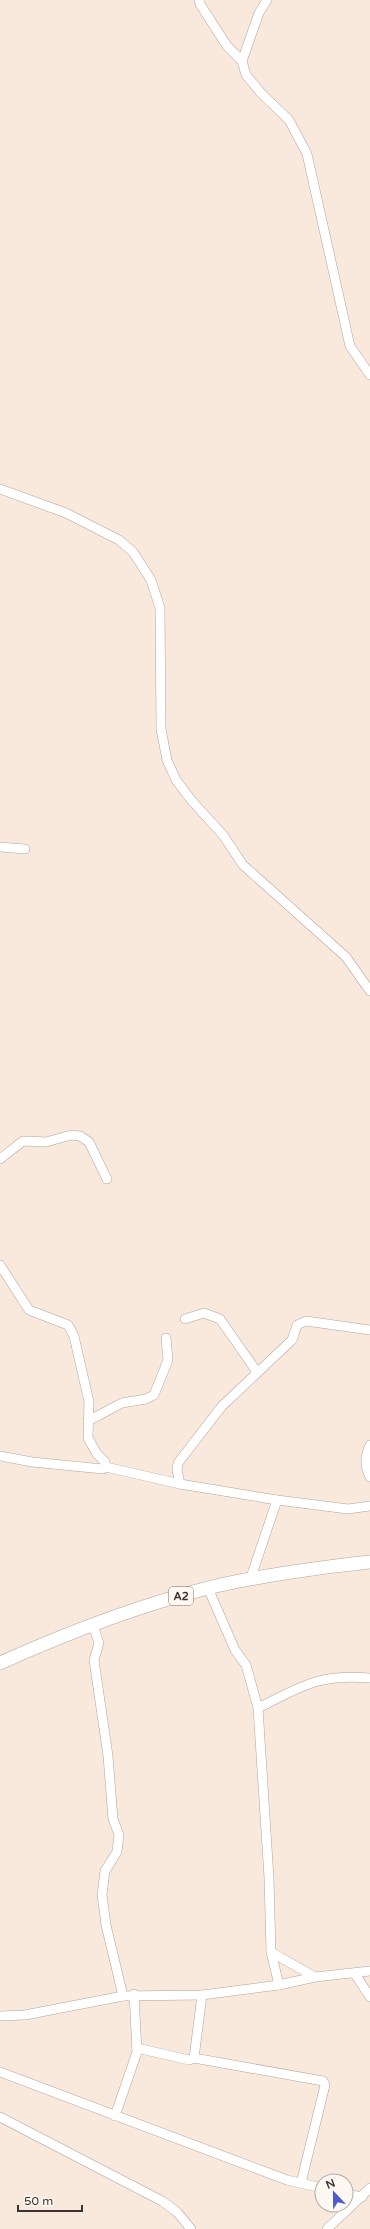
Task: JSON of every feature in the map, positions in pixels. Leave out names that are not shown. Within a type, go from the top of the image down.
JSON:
[{"type":"highway","name":"A2","points":[[0,1663],[93,1625],[208,1588],[320,1568],[370,1562]]},
{"type":"street","points":[[199,0],[200,4],[227,46],[242,61],[246,75],[261,93],[289,120],[307,154],[350,346],[370,375]]},
{"type":"street","points":[[242,61],[260,13],[267,0]]},
{"type":"street","points":[[0,489],[66,513],[119,540],[133,552],[151,580],[160,608],[161,729],[168,760],[176,780],[192,801],[223,835],[243,865],[346,957],[370,991]]},
{"type":"street","points":[[0,847],[25,849]]},
{"type":"street","points":[[0,1159],[23,1141],[46,1142],[70,1135],[80,1136],[89,1142],[107,1179]]},
{"type":"street","points":[[0,1264],[29,1310],[68,1325],[74,1336],[89,1402],[86,1431],[88,1438],[97,1454],[105,1462],[106,1467]]},
{"type":"street","points":[[185,1319],[204,1313],[220,1319],[257,1372]]},
{"type":"street","points":[[180,1484],[177,1470],[178,1463],[222,1406],[292,1340],[297,1325],[301,1322],[315,1321],[370,1330]]},
{"type":"street","points":[[88,1421],[122,1403],[146,1399],[154,1395],[168,1360],[166,1338]]},
{"type":"street","points":[[370,1445],[366,1454],[365,1462],[370,1477]]},
{"type":"street","points":[[0,1456],[84,1468],[103,1469],[106,1467],[180,1484],[277,1500],[348,1509],[370,1506]]},
{"type":"street","points":[[250,1580],[277,1500]]},
{"type":"street","points":[[208,1588],[234,1650],[246,1665],[258,1708],[269,1878],[271,1952],[279,1985]]},
{"type":"street","points":[[93,1625],[99,1643],[94,1660],[108,1756],[113,1819],[119,1835],[117,1852],[105,1870],[102,1895],[106,1924],[123,1996]]},
{"type":"street","points":[[258,1708],[308,1683],[324,1678],[338,1676],[370,1678]]},
{"type":"street","points":[[271,1952],[315,1977]]},
{"type":"street","points":[[0,2016],[32,2013],[134,1994],[202,1995],[279,1985],[315,1977],[355,1974],[370,1971]]},
{"type":"street","points":[[355,1974],[370,1997]]},
{"type":"street","points":[[115,2116],[137,2048],[134,1994]]},
{"type":"street","points":[[194,2058],[202,1995]]},
{"type":"street","points":[[137,2048],[189,2060],[194,2058],[324,2082],[301,2184]]},
{"type":"street","points":[[0,2072],[301,2184],[314,2186]]},
{"type":"street","points":[[0,2117],[162,2201],[177,2212],[191,2229]]},
{"type":"street","points":[[327,2229],[370,2188]]},
{"type":"street","points":[[354,2196],[362,2197]]}]
